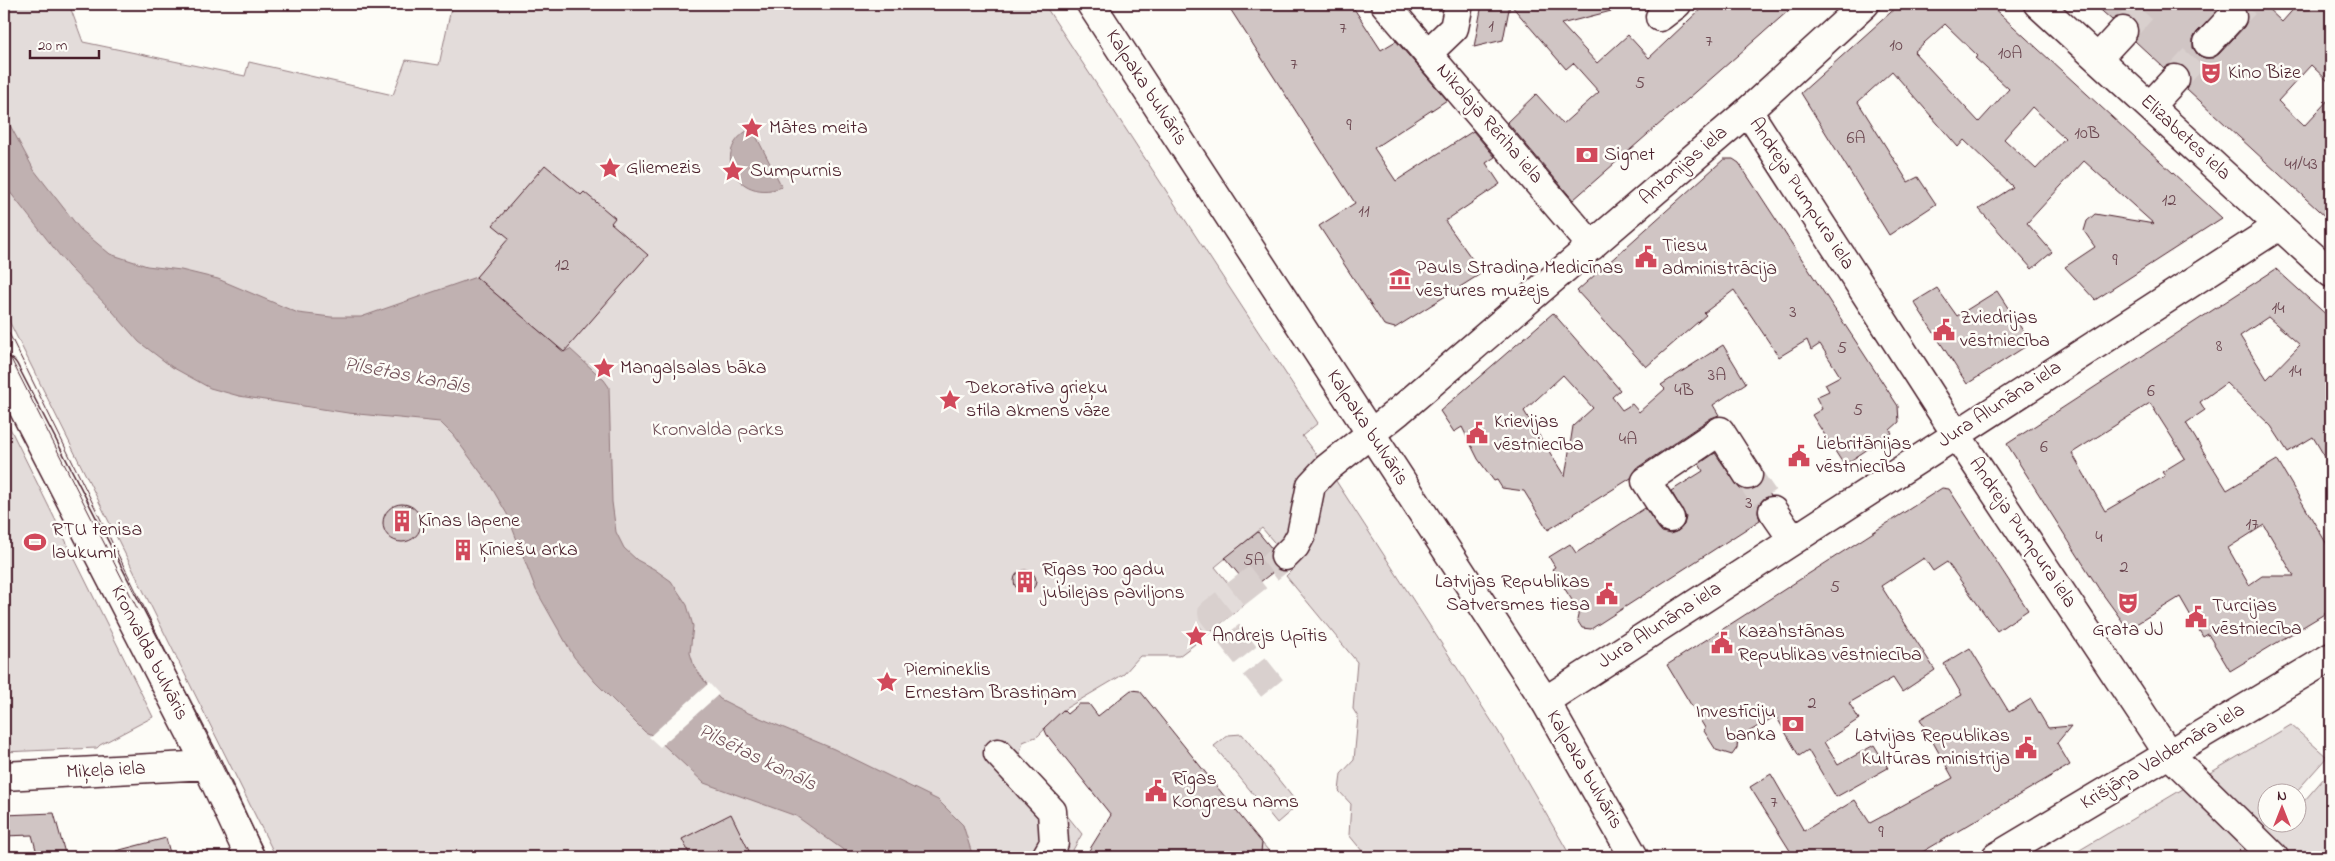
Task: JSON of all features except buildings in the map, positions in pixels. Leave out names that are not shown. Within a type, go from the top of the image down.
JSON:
[{"type":"street","name":"Kalpaka bulvāris","points":[[1092,4],[1370,434],[1545,700],[1634,857]]},
{"type":"street","name":"Nikolaja Rēriha iela","points":[[1385,4],[1592,246]]},
{"type":"street","points":[[1428,53],[1454,28],[1459,4]]},
{"type":"street","name":"Antonijas iela","points":[[1285,556],[1295,546],[1301,535],[1311,485],[1330,464],[1370,434],[1592,246],[1748,111],[1865,4]]},
{"type":"street","name":"Elizabetes iela","points":[[2038,4],[2331,274]]},
{"type":"street","points":[[2208,43],[2232,17]]},
{"type":"street","points":[[2098,58],[2123,31]]},
{"type":"street","points":[[2150,106],[2175,79]]},
{"type":"street","name":"Andreja Pumpura iela","points":[[1748,111],[1956,434],[2168,753],[2274,857]]},
{"type":"street","name":"Jura Alunāna iela","points":[[1545,700],[2279,226]]},
{"type":"street","name":"Kronvalda bulvāris","points":[[4,371],[207,765],[250,857]]},
{"type":"street","points":[[1670,518],[1646,481],[1720,431],[1748,475]]},
{"type":"street","points":[[1773,511],[1793,540]]},
{"type":"street","name":"Krišjāņa Valdemāra iela","points":[[1996,857],[2331,657]]},
{"type":"street","points":[[998,754],[1052,811],[1054,842],[1046,857]]},
{"type":"street","name":"Miķeļa iela","points":[[4,776],[207,765]]},
{"type":"green space","name":"Kronvalda parks","points":[[4,4],[69,4],[83,42],[245,76],[249,62],[393,95],[406,60],[439,65],[452,4],[1044,4],[1318,423],[1302,436],[1336,481],[1498,731],[1571,857],[1367,857],[1349,835],[1351,804],[1339,791],[1341,774],[1354,760],[1358,717],[1353,709],[1357,662],[1286,576],[1295,567],[1262,528],[1215,567],[1245,604],[1207,635],[1200,627],[1189,636],[1195,644],[1179,656],[1140,656],[1124,674],[1063,710],[1038,736],[1023,742],[1019,756],[1082,834],[1069,857],[276,857],[10,323],[4,298]]},
{"type":"green space","name":"RTU tenisa laukumi","points":[[4,416],[153,717],[97,748],[4,752]]},
{"type":"green space","points":[[2291,725],[2327,757],[2303,784],[2258,784],[2258,834],[2308,834],[2308,796],[2331,770],[2331,839],[2327,844],[2330,847],[2321,857],[2068,857]]},
{"type":"green space","points":[[1242,734],[1294,799],[1292,810],[1277,823],[1214,746],[1228,735]]},
{"type":"green space","points":[[1262,843],[1274,857],[1255,857],[1261,852]]},
{"type":"water","name":"Pilsētas kanāls","points":[[4,114],[34,170],[80,229],[110,254],[147,266],[181,270],[218,279],[298,313],[331,317],[361,317],[476,277],[564,352],[570,349],[604,380],[609,387],[612,502],[616,532],[624,548],[637,560],[671,581],[687,605],[693,626],[690,653],[694,666],[708,686],[720,699],[746,712],[834,749],[938,800],[963,825],[973,857],[853,857],[796,816],[704,783],[654,736],[645,732],[595,682],[574,657],[536,590],[507,514],[490,485],[453,435],[440,422],[348,413],[239,396],[210,388],[172,367],[139,342],[68,266],[9,191],[4,180]]},
{"type":"water","points":[[752,128],[782,187],[766,190],[752,188],[741,182],[734,172],[730,161],[732,149],[739,137]]},
{"type":"pier","points":[[709,683],[719,694],[660,747],[649,737]]},
{"type":"tunnel","points":[[2123,31],[2147,4]]},
{"type":"tunnel","points":[[2232,17],[2245,4]]},
{"type":"tunnel","points":[[2175,79],[2208,43]]},
{"type":"tunnel","points":[[1748,475],[1773,511]]},
{"type":"tunnel","points":[[1272,688],[1212,613],[1285,556]]},
{"type":"tram line","points":[[4,323],[267,857]]},
{"type":"tram line","points":[[4,345],[138,610]]},
{"type":"place","name":"Kino Bize","points":[[2211,73]]},
{"type":"place","name":"Mātes meita","points":[[752,128]]},
{"type":"place","name":"Signet","points":[[1587,155]]},
{"type":"place","name":"Gliemezis","points":[[610,168]]},
{"type":"place","name":"Sumpurnis","points":[[733,171]]},
{"type":"place","name":"Tiesu administrācija","points":[[1646,257]]},
{"type":"place","name":"Pauls Stradiņa Medicīnas vēstures muzejs","points":[[1400,279]]},
{"type":"place","name":"Zviedrijas vēstniecība","points":[[1944,330]]},
{"type":"place","name":"Mangaļsalas bāka","points":[[604,368]]},
{"type":"place","name":"Dekoratīva grieķu stila akmens vāze","points":[[950,400]]},
{"type":"place","name":"Krievijas vēstniecība","points":[[1477,433]]},
{"type":"place","name":"Liebritānijas vēstniecība","points":[[1799,456]]},
{"type":"place","name":"Ķīnas lapene","points":[[402,521]]},
{"type":"place","name":"RTU tenisa laukumi","points":[[35,542]]},
{"type":"place","name":"Ķīniešu arka","points":[[463,550]]},
{"type":"place","name":"Rīgas 700 gadu jubilejas paviljons","points":[[1025,582]]},
{"type":"place","name":"Latvijas Republikas Satversmes tiesa","points":[[1607,594]]},
{"type":"place","name":"Grata JJ","points":[[2128,603]]},
{"type":"place","name":"Turcijas vēstniecība","points":[[2196,617]]},
{"type":"place","name":"Andrejs Upītis","points":[[1196,636]]},
{"type":"place","name":"Kazahstānas Republikas vēstniecība","points":[[1722,643]]},
{"type":"place","name":"Piemineklis Ernestam Brastiņam","points":[[887,682]]},
{"type":"place","name":"Investīciju banka","points":[[1793,724]]},
{"type":"place","name":"Latvijas Republikas Kultūras ministrija","points":[[2026,748]]},
{"type":"place","name":"Rīgas Kongresu nams","points":[[1156,791]]}]
